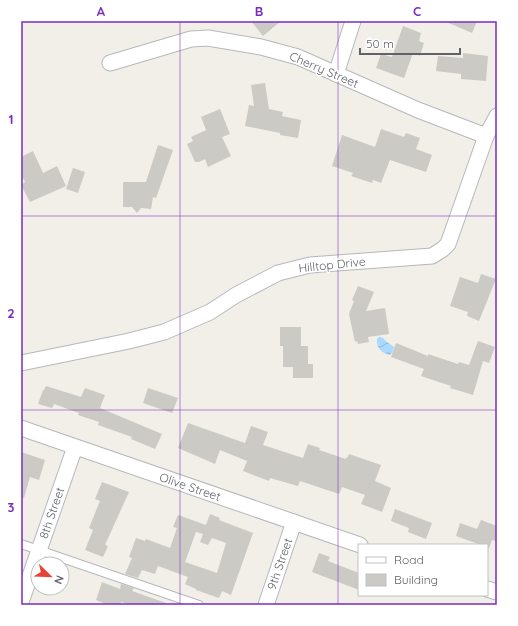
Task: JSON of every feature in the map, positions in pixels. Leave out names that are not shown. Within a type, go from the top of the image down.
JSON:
[{"type":"street","points":[[336,74],[353,21]]},
{"type":"street","name":"Cherry Street","points":[[110,63],[186,40],[208,38],[261,47],[298,57],[418,110],[486,136]]},
{"type":"street","name":"Hilltop Drive","points":[[21,363],[129,341],[164,332],[210,312],[236,295],[278,273],[310,265],[432,256],[448,244],[486,136],[497,116]]},
{"type":"street","name":"Olive Street","points":[[21,428],[358,544]]},
{"type":"street","name":"8th Street","points":[[21,602],[75,447]]},
{"type":"street","name":"9th Street","points":[[266,605],[294,522]]},
{"type":"lane","points":[[21,544],[199,605]]},
{"type":"water","points":[[379,337],[383,338],[394,347],[390,355],[384,353],[378,347],[377,339]]},
{"type":"building","points":[[251,21],[281,21],[263,36]]},
{"type":"building","points":[[444,21],[477,21],[472,33]]},
{"type":"building","points":[[403,26],[421,33],[419,41],[424,43],[420,56],[413,53],[404,78],[376,68],[381,54],[392,57]]},
{"type":"building","points":[[463,53],[488,56],[486,81],[461,79],[461,74],[436,71],[438,56],[463,58]]},
{"type":"building","points":[[265,83],[269,109],[283,112],[282,116],[301,120],[298,138],[245,126],[249,105],[254,106],[251,85]]},
{"type":"building","points":[[220,109],[230,134],[222,137],[231,156],[208,167],[205,159],[195,162],[187,144],[193,141],[191,137],[206,130],[201,117]]},
{"type":"building","points":[[381,129],[404,137],[406,133],[420,138],[416,149],[432,155],[426,172],[390,160],[381,183],[373,180],[372,183],[351,176],[353,173],[332,166],[342,135],[375,147]]},
{"type":"building","points":[[158,145],[173,150],[156,198],[153,197],[151,209],[141,208],[137,213],[132,207],[123,207],[123,182],[146,182]]},
{"type":"building","points":[[33,151],[43,173],[57,166],[66,186],[30,202],[21,185],[25,182],[21,174],[21,157]]},
{"type":"building","points":[[73,168],[85,172],[78,193],[66,189]]},
{"type":"building","points":[[481,274],[496,279],[479,321],[467,316],[468,312],[450,306],[460,277],[478,283]]},
{"type":"building","points":[[358,286],[374,292],[366,311],[385,308],[389,334],[368,337],[369,342],[358,344],[357,341],[355,342],[349,314],[354,301],[352,300]]},
{"type":"building","points":[[280,327],[301,327],[301,346],[308,346],[308,364],[313,364],[313,378],[293,378],[293,367],[283,367],[283,346],[280,346]]},
{"type":"building","points":[[478,341],[495,347],[489,363],[483,361],[473,395],[450,388],[451,386],[421,376],[424,369],[391,357],[396,343],[428,356],[428,354],[458,364],[459,362],[469,365]]},
{"type":"building","points":[[46,386],[81,397],[85,388],[105,395],[100,408],[162,434],[155,449],[131,439],[132,437],[98,425],[99,422],[78,415],[79,413],[54,404],[52,408],[38,404]]},
{"type":"building","points":[[148,388],[178,398],[172,413],[143,403]]},
{"type":"building","points":[[188,423],[245,443],[251,426],[268,432],[263,445],[303,458],[308,444],[320,448],[319,450],[346,459],[349,454],[381,465],[375,481],[391,488],[382,512],[361,504],[365,495],[342,487],[339,494],[300,481],[298,486],[270,478],[269,481],[243,471],[247,461],[220,450],[215,464],[178,448]]},
{"type":"building","points":[[21,452],[45,460],[39,480],[30,477],[24,498],[21,498]]},
{"type":"building","points":[[102,482],[129,492],[105,545],[108,546],[103,557],[85,550],[93,530],[89,528],[100,501],[95,499]]},
{"type":"building","points":[[395,509],[432,523],[426,539],[408,532],[409,528],[391,521]]},
{"type":"building","points":[[210,514],[220,518],[219,520],[253,533],[231,595],[222,591],[219,598],[196,590],[185,584],[188,577],[158,566],[155,574],[142,570],[138,578],[125,574],[132,558],[129,557],[136,538],[145,541],[146,539],[170,548],[177,528],[173,527],[178,515],[206,525]],"holes":[[[196,532],[203,534],[200,542],[208,545],[212,538],[226,543],[217,573],[185,562]]]},
{"type":"building","points":[[481,520],[497,526],[497,541],[492,540],[489,548],[488,544],[478,544],[456,536],[460,523],[477,529]]},
{"type":"building","points":[[319,553],[330,557],[328,561],[358,573],[358,590],[312,572]]},
{"type":"building","points":[[102,582],[120,589],[121,584],[134,588],[132,591],[166,603],[166,605],[131,605],[121,602],[120,605],[108,605],[96,600]]}]
